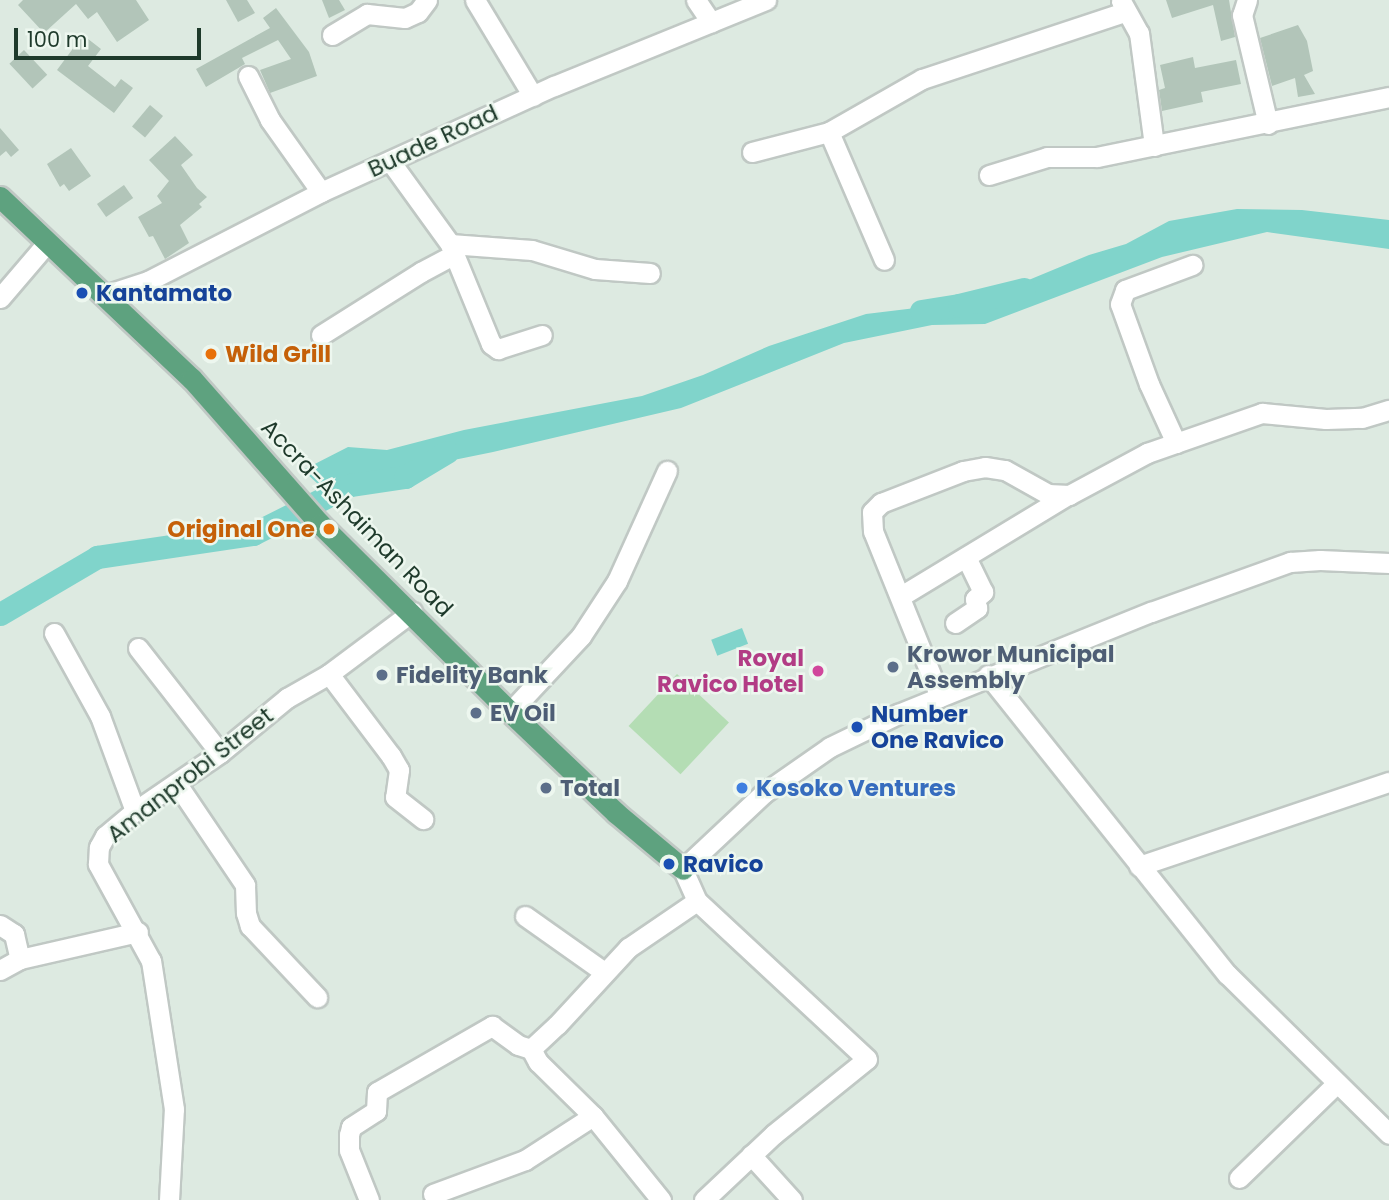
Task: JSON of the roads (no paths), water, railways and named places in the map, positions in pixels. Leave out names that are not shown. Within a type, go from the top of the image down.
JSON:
[{"type":"main road","name":"Accra-Ashaiman Road","points":[[0,197],[191,379],[320,524],[412,612],[510,712],[617,813],[683,869]]},
{"type":"street","points":[[332,34],[367,14],[405,18],[418,12],[427,0]]},
{"type":"street","points":[[475,0],[533,96]]},
{"type":"street","points":[[696,0],[711,22]]},
{"type":"street","name":"Buade Road","points":[[105,295],[148,281],[321,192],[533,96],[766,0]]},
{"type":"street","points":[[1247,0],[1242,15],[1268,124]]},
{"type":"street","points":[[752,152],[829,132],[922,79],[1123,6],[1139,33],[1154,146]]},
{"type":"street","points":[[248,76],[270,120],[321,192]]},
{"type":"street","points":[[989,175],[1060,155],[1097,157],[1389,97]]},
{"type":"street","points":[[829,132],[884,260]]},
{"type":"street","points":[[390,161],[453,249],[491,344],[498,348],[542,335]]},
{"type":"street","points":[[0,298],[47,243]]},
{"type":"street","points":[[321,335],[453,249],[524,249],[595,269],[650,273]]},
{"type":"street","points":[[1176,443],[1149,384],[1120,304],[1125,290],[1192,265]]},
{"type":"street","points":[[901,596],[1069,495],[1147,453],[1262,413],[1326,419],[1362,418],[1389,410]]},
{"type":"street","points":[[940,697],[873,531],[872,512],[881,503],[963,471],[985,467],[1005,470],[1048,494],[1069,495]]},
{"type":"street","points":[[510,712],[581,636],[617,580],[667,471]]},
{"type":"street","points":[[955,623],[977,608],[975,600],[983,592],[967,556]]},
{"type":"street","points":[[704,1200],[751,1155],[867,1059],[697,901],[683,869],[764,793],[830,747],[988,675],[1290,562],[1320,560],[1389,563]]},
{"type":"street","name":"Amanprobi Street","points":[[169,1200],[174,1109],[151,961],[138,932],[98,864],[97,855],[105,836],[135,811],[220,753],[287,698],[329,674],[412,612]]},
{"type":"street","points":[[54,633],[100,716],[135,811]]},
{"type":"street","points":[[138,648],[220,753]]},
{"type":"street","points":[[329,674],[399,770],[395,797],[423,819]]},
{"type":"street","points":[[988,675],[1227,974],[1389,1134]]},
{"type":"street","points":[[1139,866],[1389,782]]},
{"type":"street","points":[[177,784],[245,885],[246,913],[250,926],[317,997]]},
{"type":"street","points":[[531,1049],[557,1025],[628,947],[697,901]]},
{"type":"street","points":[[525,916],[604,972]]},
{"type":"street","points":[[0,925],[14,934],[20,959]]},
{"type":"street","points":[[0,970],[20,959],[138,932]]},
{"type":"street","points":[[369,1200],[349,1150],[351,1127],[376,1111],[377,1092],[492,1026],[512,1041],[531,1049],[538,1062],[593,1115],[661,1200]]},
{"type":"street","points":[[1240,1178],[1336,1084]]},
{"type":"street","points":[[433,1194],[525,1160],[593,1115]]},
{"type":"street","points":[[751,1155],[792,1200]]},
{"type":"water","points":[[1237,209],[1302,210],[1389,220],[1389,249],[1267,232],[1162,257],[985,324],[932,325],[844,343],[681,408],[493,452],[321,487],[303,470],[348,447],[387,450],[464,430],[642,396],[703,375],[769,346],[866,314],[924,307],[979,306],[1000,292],[1089,255],[1126,244],[1169,221]]},
{"type":"water","points":[[742,628],[748,644],[717,656],[711,640]]},
{"type":"waterway","points":[[921,311],[1024,289]]},
{"type":"waterway","points":[[0,614],[97,557],[253,534],[350,485],[405,477],[447,452]]},
{"type":"place","name":"Kantamato","points":[[82,293]]},
{"type":"place","name":"Wild Grill","points":[[211,354]]},
{"type":"place","name":"Original One","points":[[329,529]]},
{"type":"place","name":"Krowor Municipal Assembly","points":[[893,667]]},
{"type":"place","name":"Royal Ravico Hotel","points":[[818,671]]},
{"type":"place","name":"Fidelity Bank","points":[[382,675]]},
{"type":"place","name":"EV Oil","points":[[476,713]]},
{"type":"place","name":"Number One Ravico","points":[[857,727]]},
{"type":"place","name":"Total","points":[[546,788]]},
{"type":"place","name":"Kosoko Ventures","points":[[742,788]]},
{"type":"place","name":"Ravico","points":[[669,864]]}]
